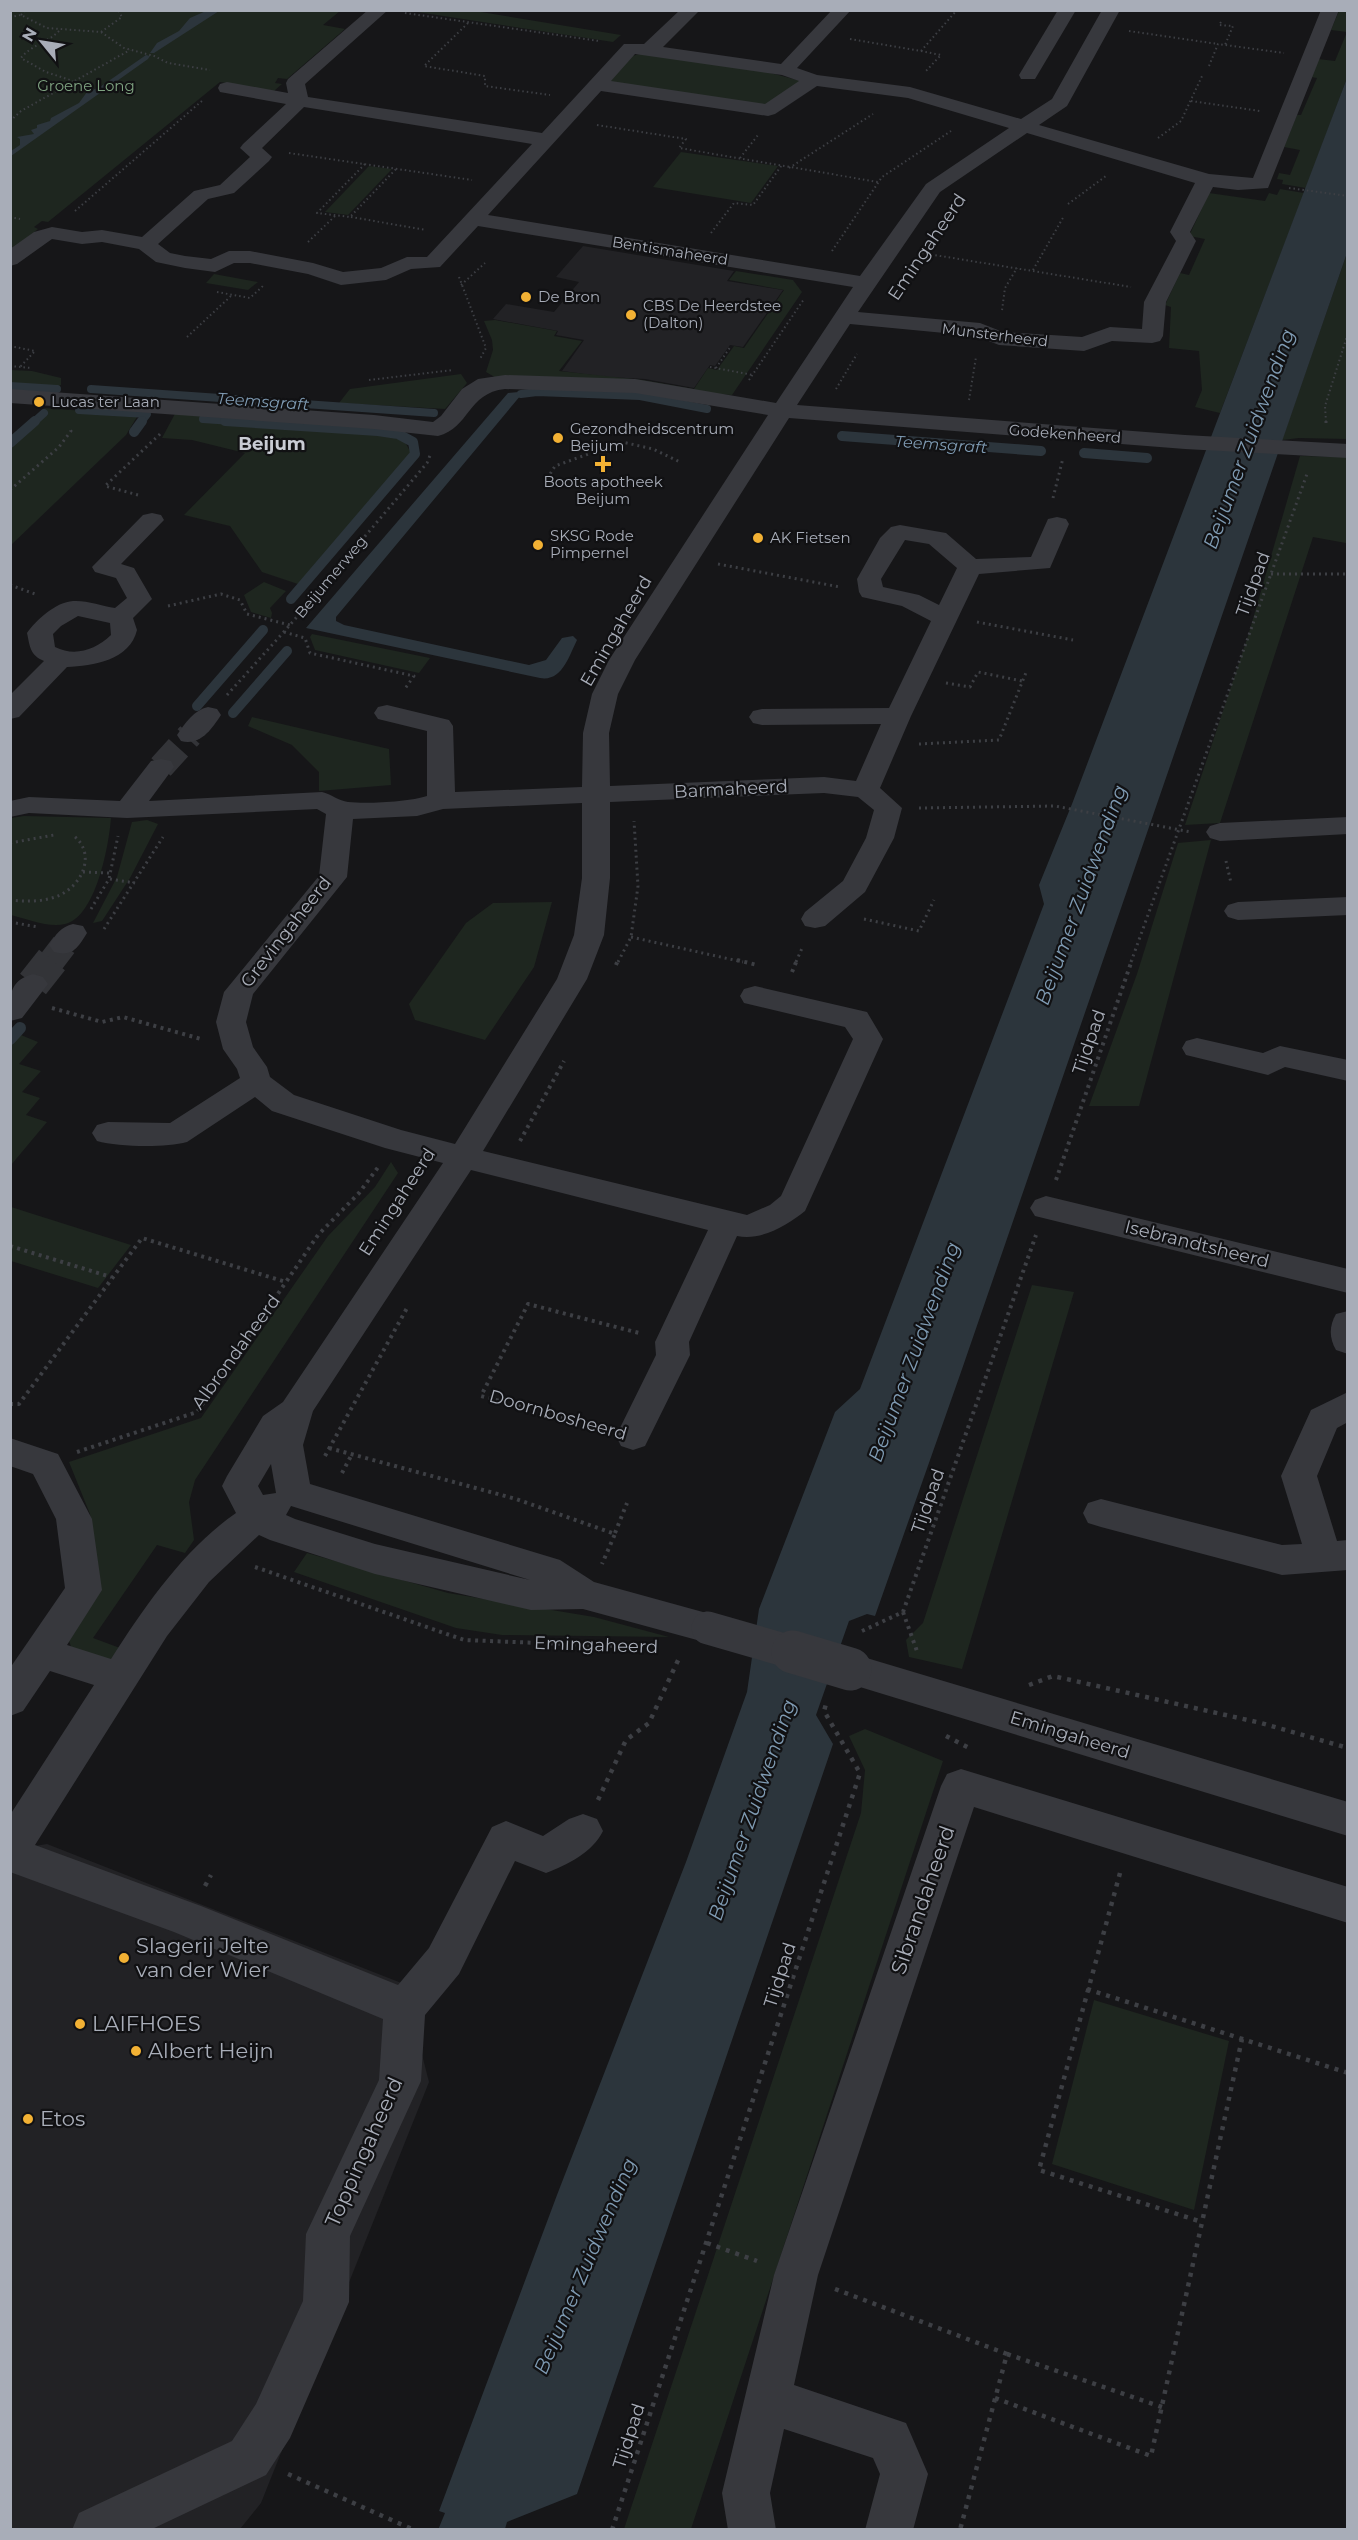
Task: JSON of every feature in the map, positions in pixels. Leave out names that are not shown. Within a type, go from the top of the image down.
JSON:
[{"type":"street","points":[[300,100],[295,83],[379,10]]},
{"type":"street","points":[[650,49],[691,10]]},
{"type":"street","points":[[785,70],[842,10]]},
{"type":"street","points":[[1028,75],[1067,10]]},
{"type":"street","name":"Emingaheerd","points":[[1111,10],[1060,102],[933,188],[866,283],[634,642],[605,694],[596,733],[596,878],[589,936],[572,979],[462,1157],[297,1408],[285,1445],[294,1492],[365,1516],[547,1570],[584,1594],[696,1638],[853,1651],[1347,1819]]},
{"type":"street","points":[[10,260],[41,236],[52,232],[82,238],[102,236],[146,244],[163,258],[185,262],[215,266],[229,257],[250,257],[313,269],[341,279],[386,274],[407,263],[433,264],[547,140],[605,87],[631,48],[785,70],[814,80],[910,93],[1207,180],[1261,184],[1330,10]]},
{"type":"street","points":[[1056,28],[1098,33]]},
{"type":"street","points":[[605,87],[768,110],[814,80]]},
{"type":"street","points":[[227,88],[547,140]]},
{"type":"street","points":[[146,244],[201,195],[227,189],[262,157],[250,148],[300,100]]},
{"type":"street","name":"Munsterheerd","points":[[844,317],[1084,344],[1110,334],[1152,336],[1155,303],[1186,241],[1180,232],[1207,180]]},
{"type":"street","name":"Bentismaheerd","points":[[474,219],[820,268],[866,283]]},
{"type":"street","points":[[10,396],[438,429],[449,421],[481,376],[505,382],[635,386],[783,411]]},
{"type":"street","name":"Godekenheerd","points":[[783,411],[965,427],[1322,450]]},
{"type":"street","points":[[120,617],[140,599],[125,573],[104,567],[152,520]]},
{"type":"street","points":[[944,616],[910,600],[871,592],[869,579],[892,538],[900,532],[936,538],[970,567],[1009,566],[1041,563],[1057,524]]},
{"type":"street","points":[[820,915],[855,886],[880,838],[888,808],[866,790],[944,616],[970,567]]},
{"type":"street","points":[[74,608],[120,617],[126,626],[124,636],[106,655],[60,659],[43,651],[40,633],[52,621],[74,608]]},
{"type":"street","points":[[10,711],[60,659]]},
{"type":"street","points":[[387,712],[440,726],[441,801]]},
{"type":"street","points":[[190,735],[208,715]]},
{"type":"street","points":[[762,717],[898,716]]},
{"type":"street","points":[[127,810],[160,767]]},
{"type":"street","name":"Barmaheerd","points":[[596,795],[824,784],[866,790]]},
{"type":"street","points":[[10,809],[29,805],[127,810],[322,800],[340,811],[417,808],[441,801],[596,795]]},
{"type":"street","name":"Grevingaheerd","points":[[340,811],[333,877],[239,992],[231,1022],[238,1049],[252,1067],[256,1082],[283,1103],[396,1140],[462,1157]]},
{"type":"street","points":[[1220,832],[1347,825]]},
{"type":"street","points":[[1238,911],[1347,906]]},
{"type":"street","points":[[11,1011],[33,984]]},
{"type":"street","points":[[462,1157],[727,1223],[750,1227],[781,1213],[794,1203],[868,1039],[856,1019],[767,999]]},
{"type":"street","points":[[1197,1048],[1268,1065],[1280,1056],[1347,1071]]},
{"type":"street","points":[[108,1133],[176,1134],[256,1082]]},
{"type":"street","name":"Isebrandtsheerd","points":[[1046,1208],[1347,1281]]},
{"type":"street","name":"Doornbosheerd","points":[[633,1436],[673,1354],[672,1341],[727,1223]]},
{"type":"street","points":[[1347,1323],[1347,1341]]},
{"type":"street","points":[[1101,1513],[1282,1560],[1336,1556],[1299,1476],[1323,1419],[1347,1405]]},
{"type":"street","name":"Emingaheerd","points":[[297,1408],[275,1426],[240,1486],[256,1516],[283,1530],[375,1559],[531,1595],[584,1594]]},
{"type":"street","points":[[10,1452],[46,1464],[74,1519],[84,1590],[10,1700]]},
{"type":"street","points":[[294,1492],[256,1516],[222,1545],[181,1588],[119,1677],[10,1852],[187,1919],[405,2008],[444,1961],[506,1839],[546,1855],[584,1831]]},
{"type":"street","points":[[42,1653],[119,1677]]},
{"type":"street","name":"Sibrandaheerd","points":[[752,2529],[746,2493],[796,2275],[961,1786],[1347,1905]]},
{"type":"street","name":"Toppingaheerd","points":[[249,2458],[273,2421],[326,2302],[328,2234],[400,2081],[405,2008]]},
{"type":"street","points":[[767,2400],[890,2440],[904,2474],[889,2529]]},
{"type":"street","points":[[96,2529],[249,2458]]},
{"type":"path","points":[[10,17],[21,15],[26,10]]},
{"type":"path","points":[[101,32],[120,21],[122,17],[118,10]]},
{"type":"path","points":[[819,34],[921,51],[957,10]]},
{"type":"path","points":[[399,12],[631,48]]},
{"type":"path","points":[[21,15],[46,28],[59,31],[101,32],[130,50],[154,56]]},
{"type":"path","points":[[1221,21],[1220,24],[1233,26],[1225,45]]},
{"type":"path","points":[[469,22],[424,66],[485,76],[485,86],[557,96]]},
{"type":"path","points":[[1125,37],[1129,30],[1311,57]]},
{"type":"path","points":[[59,31],[49,40],[22,53],[21,58],[39,67],[48,75],[74,81]]},
{"type":"path","points":[[1209,66],[1218,44]]},
{"type":"path","points":[[10,121],[21,111],[130,50]]},
{"type":"path","points":[[605,87],[584,123],[686,139],[679,148],[879,182]]},
{"type":"path","points":[[73,213],[203,100]]},
{"type":"path","points":[[1191,101],[1288,114]]},
{"type":"path","points":[[734,403],[809,292],[820,268],[882,177],[980,113]]},
{"type":"path","points":[[262,157],[276,151],[474,180]]},
{"type":"path","points":[[365,163],[318,213],[426,230]]},
{"type":"path","points":[[711,234],[734,203],[753,206],[782,165]]},
{"type":"path","points":[[350,217],[397,168]]},
{"type":"path","points":[[1300,190],[1347,196]]},
{"type":"path","points":[[1033,270],[1064,216]]},
{"type":"path","name":"Emingaheerd","points":[[927,243],[921,253],[1017,268]]},
{"type":"path","points":[[461,285],[485,263]]},
{"type":"path","points":[[369,380],[481,376],[486,348],[457,271],[433,264]]},
{"type":"path","points":[[965,427],[989,334],[1005,288],[1017,268],[1160,291]]},
{"type":"path","points":[[187,337],[232,295]]},
{"type":"path","points":[[819,414],[877,322]]},
{"type":"path","name":"Tijdpad","points":[[903,1612],[1177,830],[1271,574],[1322,450],[1325,406],[1347,333]]},
{"type":"path","points":[[10,346],[35,351],[20,367]]},
{"type":"path","points":[[716,368],[731,346]]},
{"type":"path","points":[[710,367],[753,375]]},
{"type":"path","points":[[10,490],[58,447],[71,431],[64,415],[64,408],[68,400]]},
{"type":"path","points":[[118,490],[105,486],[158,437],[174,407]]},
{"type":"path","name":"Beijumerweg","points":[[208,715],[284,632],[427,463],[438,440],[438,429]]},
{"type":"path","points":[[1057,524],[1049,514],[1068,434]]},
{"type":"path","points":[[544,484],[555,466],[622,442],[653,449],[680,462]]},
{"type":"path","points":[[711,563],[871,592]]},
{"type":"path","points":[[1271,574],[1347,574]]},
{"type":"path","points":[[120,617],[221,594],[240,600],[247,614],[290,625]]},
{"type":"path","points":[[944,616],[1073,640]]},
{"type":"path","points":[[284,632],[305,638],[310,653],[414,676],[387,712]]},
{"type":"path","points":[[885,746],[999,740],[1027,670]]},
{"type":"path","points":[[916,678],[970,687],[978,672],[1022,681]]},
{"type":"path","points":[[615,968],[632,937],[638,886],[632,793]]},
{"type":"path","points":[[888,808],[1055,806],[1177,830]]},
{"type":"path","points":[[10,921],[68,939],[106,928],[180,807]]},
{"type":"path","points":[[68,939],[97,901],[109,879],[118,834],[127,810]]},
{"type":"path","points":[[1220,832],[1238,911]]},
{"type":"path","points":[[10,900],[35,901],[65,892],[83,872],[88,857],[85,847],[72,834]]},
{"type":"path","points":[[83,872],[111,873]]},
{"type":"path","points":[[109,879],[135,883]]},
{"type":"path","points":[[820,915],[919,931],[934,900]]},
{"type":"path","points":[[632,937],[758,965]]},
{"type":"path","points":[[767,999],[792,972],[780,970]]},
{"type":"path","points":[[11,1011],[42,1020],[53,1008],[102,1022],[123,1017],[238,1049]]},
{"type":"path","points":[[505,1168],[569,1051]]},
{"type":"path","points":[[10,1404],[20,1404],[111,1277],[142,1239],[286,1282],[318,1235],[359,1193],[396,1140]]},
{"type":"path","points":[[10,1246],[111,1277]]},
{"type":"path","name":"Albrondaheerd","points":[[46,1464],[91,1446],[197,1412],[286,1282]]},
{"type":"path","points":[[321,1464],[410,1303]]},
{"type":"path","name":"Doornbosheerd","points":[[633,1436],[482,1396],[528,1304],[672,1341]]},
{"type":"path","points":[[329,1448],[516,1499],[615,1534]]},
{"type":"path","points":[[341,1474],[352,1455]]},
{"type":"path","points":[[612,1569],[601,1566],[627,1503]]},
{"type":"path","name":"Emingaheerd","points":[[222,1545],[260,1570],[464,1640],[649,1647]]},
{"type":"path","points":[[853,1651],[903,1612],[920,1660]]},
{"type":"path","points":[[584,1831],[626,1740],[649,1723],[696,1638]]},
{"type":"path","points":[[1025,1687],[1053,1676],[1261,1723],[1347,1748]]},
{"type":"path","name":"Tijdpad","points":[[612,2529],[860,1773],[824,1711],[827,1701]]},
{"type":"path","points":[[939,1733],[979,1752]]},
{"type":"path","points":[[1130,1837],[1039,2170],[1202,2222]]},
{"type":"path","points":[[1087,1989],[1347,2073]]},
{"type":"path","points":[[995,2397],[1151,2456],[1242,2039]]},
{"type":"path","points":[[707,2243],[1007,2354],[1162,2407]]},
{"type":"path","points":[[960,2529],[1007,2354]]},
{"type":"path","points":[[249,2458],[414,2529]]},
{"type":"shaded area","name":"CBS De Heerdstee (Dalton)","points":[[583,246],[734,271],[727,281],[783,290],[743,347],[730,345],[715,366],[710,365],[694,388],[645,379],[562,371],[584,340],[556,335],[558,331],[493,319],[506,304],[554,312],[579,282],[556,277]]},
{"type":"shaded area","points":[[47,1844],[404,1984],[429,2082],[261,2503],[240,2529],[11,2530],[11,1850]]},
{"type":"green space","name":"Groene Long","points":[[10,11],[340,11],[323,25],[345,29],[287,79],[278,78],[275,83],[282,84],[274,91],[220,82],[48,222],[42,221],[34,227],[38,229],[11,251]]},
{"type":"green space","points":[[411,11],[475,11],[621,35],[613,42]]},
{"type":"green space","points":[[1339,11],[1347,11],[1347,32],[1331,30]]},
{"type":"green space","points":[[1347,32],[1347,78],[1306,188],[1282,184],[1283,180],[1277,179],[1279,173],[1290,175],[1300,150],[1284,147],[1297,115],[1301,115],[1317,78],[1311,77],[1318,59],[1335,61]]},
{"type":"green space","points":[[647,52],[748,67],[805,82],[763,106],[609,82],[632,56]]},
{"type":"green space","points":[[681,152],[778,166],[751,203],[653,187]]},
{"type":"green space","points":[[369,166],[392,169],[348,215],[325,212]]},
{"type":"green space","points":[[1280,189],[1304,193],[1220,413],[1195,407],[1202,390],[1199,351],[1169,348],[1171,307],[1165,305],[1180,273],[1189,275],[1205,239],[1189,236],[1209,193],[1265,201],[1269,193],[1277,195]]},
{"type":"green space","points":[[1347,253],[1347,439],[1282,440]]},
{"type":"green space","points":[[736,271],[793,280],[802,292],[732,395],[498,379],[486,372],[493,350],[492,340],[484,321],[495,320],[557,331],[554,336],[582,341],[559,371],[643,380],[694,389],[708,368],[717,370],[734,346],[744,348],[784,290],[729,280]]},
{"type":"green space","points":[[214,274],[258,282],[248,290],[206,283]]},
{"type":"green space","points":[[11,370],[32,371],[61,378],[61,385],[55,387],[11,384]]},
{"type":"green space","points":[[461,374],[467,383],[445,409],[339,403],[350,389]]},
{"type":"green space","points":[[45,408],[138,415],[126,435],[11,545],[11,438]]},
{"type":"green space","points":[[177,410],[204,411],[207,422],[387,435],[405,442],[411,453],[370,505],[298,584],[262,572],[230,526],[184,515],[245,453],[192,440],[162,438]]},
{"type":"green space","points":[[1300,456],[1347,457],[1346,543],[1313,537],[1220,823],[1185,825],[1248,636]]},
{"type":"green space","points":[[264,582],[286,591],[270,608],[271,618],[251,612],[244,595]]},
{"type":"green space","points":[[312,634],[430,658],[419,673],[315,650],[310,637]]},
{"type":"green space","points":[[252,717],[389,749],[391,785],[319,791],[319,772],[292,745],[248,726]]},
{"type":"green space","points":[[24,816],[111,818],[104,862],[93,895],[76,919],[65,924],[45,924],[11,915],[11,818]]},
{"type":"green space","points":[[147,820],[158,824],[130,878],[102,921],[93,923],[117,877],[132,822]]},
{"type":"green space","points":[[1211,840],[1139,1106],[1089,1106],[1137,974],[1178,843]]},
{"type":"green space","points":[[552,902],[534,967],[485,1040],[415,1020],[409,1004],[466,923],[493,903]]},
{"type":"green space","points":[[11,1031],[38,1042],[19,1064],[41,1071],[22,1092],[40,1098],[26,1115],[47,1122],[11,1165]]},
{"type":"green space","points":[[391,1162],[398,1173],[195,1480],[189,1502],[194,1540],[185,1553],[157,1545],[93,1638],[120,1648],[109,1663],[72,1650],[67,1634],[99,1587],[90,1514],[69,1462],[201,1418],[328,1236],[375,1187]]},
{"type":"green space","points":[[10,1207],[131,1245],[98,1288],[11,1261]]},
{"type":"green space","points":[[1032,1285],[1074,1292],[962,1669],[909,1657],[906,1640],[923,1623]]},
{"type":"green space","points":[[307,1553],[448,1593],[594,1617],[669,1637],[502,1635],[456,1628],[294,1572]]},
{"type":"green space","points":[[865,1729],[943,1761],[691,2529],[624,2529],[861,1813],[865,1770],[849,1736]]},
{"type":"green space","points":[[1094,2000],[1229,2041],[1194,2210],[1052,2164]]},
{"type":"water","points":[[206,11],[219,11],[154,53],[150,53],[157,43],[179,31],[190,18]]},
{"type":"water","points":[[146,55],[150,56],[148,59],[11,156],[11,151],[20,145],[20,139],[17,137],[34,134],[31,130],[37,128],[37,125],[50,121],[51,118],[79,103],[87,92],[100,87]]},
{"type":"water","name":"Beijumer Zuidwending","points":[[1347,78],[1347,253],[875,1616],[867,1614],[849,1621],[816,1715],[833,1744],[577,2494],[507,2522],[505,2529],[438,2530],[445,2513],[439,2511],[557,2195],[686,1862],[747,1692],[759,1609],[835,1412],[860,1389],[1044,904],[1039,885],[1072,804]]},
{"type":"water","points":[[519,392],[521,395],[336,617],[336,621],[344,625],[529,665],[546,660],[562,638],[573,636],[577,640],[568,660],[559,672],[548,678],[540,678],[306,628],[508,393]]},
{"type":"waterway","name":"Teemsgraft","points":[[10,386],[57,389]]},
{"type":"waterway","name":"Teemsgraft","points":[[91,389],[434,413]]},
{"type":"waterway","points":[[521,394],[537,392],[640,396],[707,409]]},
{"type":"waterway","points":[[79,410],[147,414],[141,422]]},
{"type":"waterway","points":[[34,422],[44,413]]},
{"type":"waterway","points":[[203,419],[247,422]]},
{"type":"waterway","points":[[10,443],[35,421]]},
{"type":"waterway","points":[[134,432],[142,421]]},
{"type":"waterway","points":[[225,421],[378,431],[398,434],[413,442],[415,454],[291,599]]},
{"type":"waterway","name":"Teemsgraft","points":[[842,436],[1041,451]]},
{"type":"waterway","name":"Teemsgraft","points":[[1084,453],[1147,458]]},
{"type":"waterway","points":[[197,706],[263,630]]},
{"type":"waterway","points":[[233,713],[287,651]]},
{"type":"waterway","points":[[10,1039],[20,1028]]},
{"type":"tunnel","points":[[161,767],[190,735]]},
{"type":"tunnel","points":[[51,962],[64,945]]},
{"type":"tunnel","points":[[33,984],[52,960]]},
{"type":"place","name":"De Bron","points":[[526,297]]},
{"type":"place","name":"CBS De Heerdstee (Dalton)","points":[[631,315]]},
{"type":"place","name":"Lucas ter Laan","points":[[39,402]]},
{"type":"place","name":"Gezondheidscentrum Beijum","points":[[558,438]]},
{"type":"place","name":"Boots apotheek Beijum","points":[[603,464]]},
{"type":"place","name":"AK Fietsen","points":[[758,538]]},
{"type":"place","name":"SKSG Rode Pimpernel","points":[[538,545]]},
{"type":"place","name":"Slagerij Jelte van der Wier","points":[[124,1958]]},
{"type":"place","name":"LAIFHOES","points":[[80,2024]]},
{"type":"place","name":"Albert Heijn","points":[[136,2051]]},
{"type":"place","name":"Etos","points":[[28,2119]]},
{"type":"district","name":"Beijum","points":[[272,444]]}]
